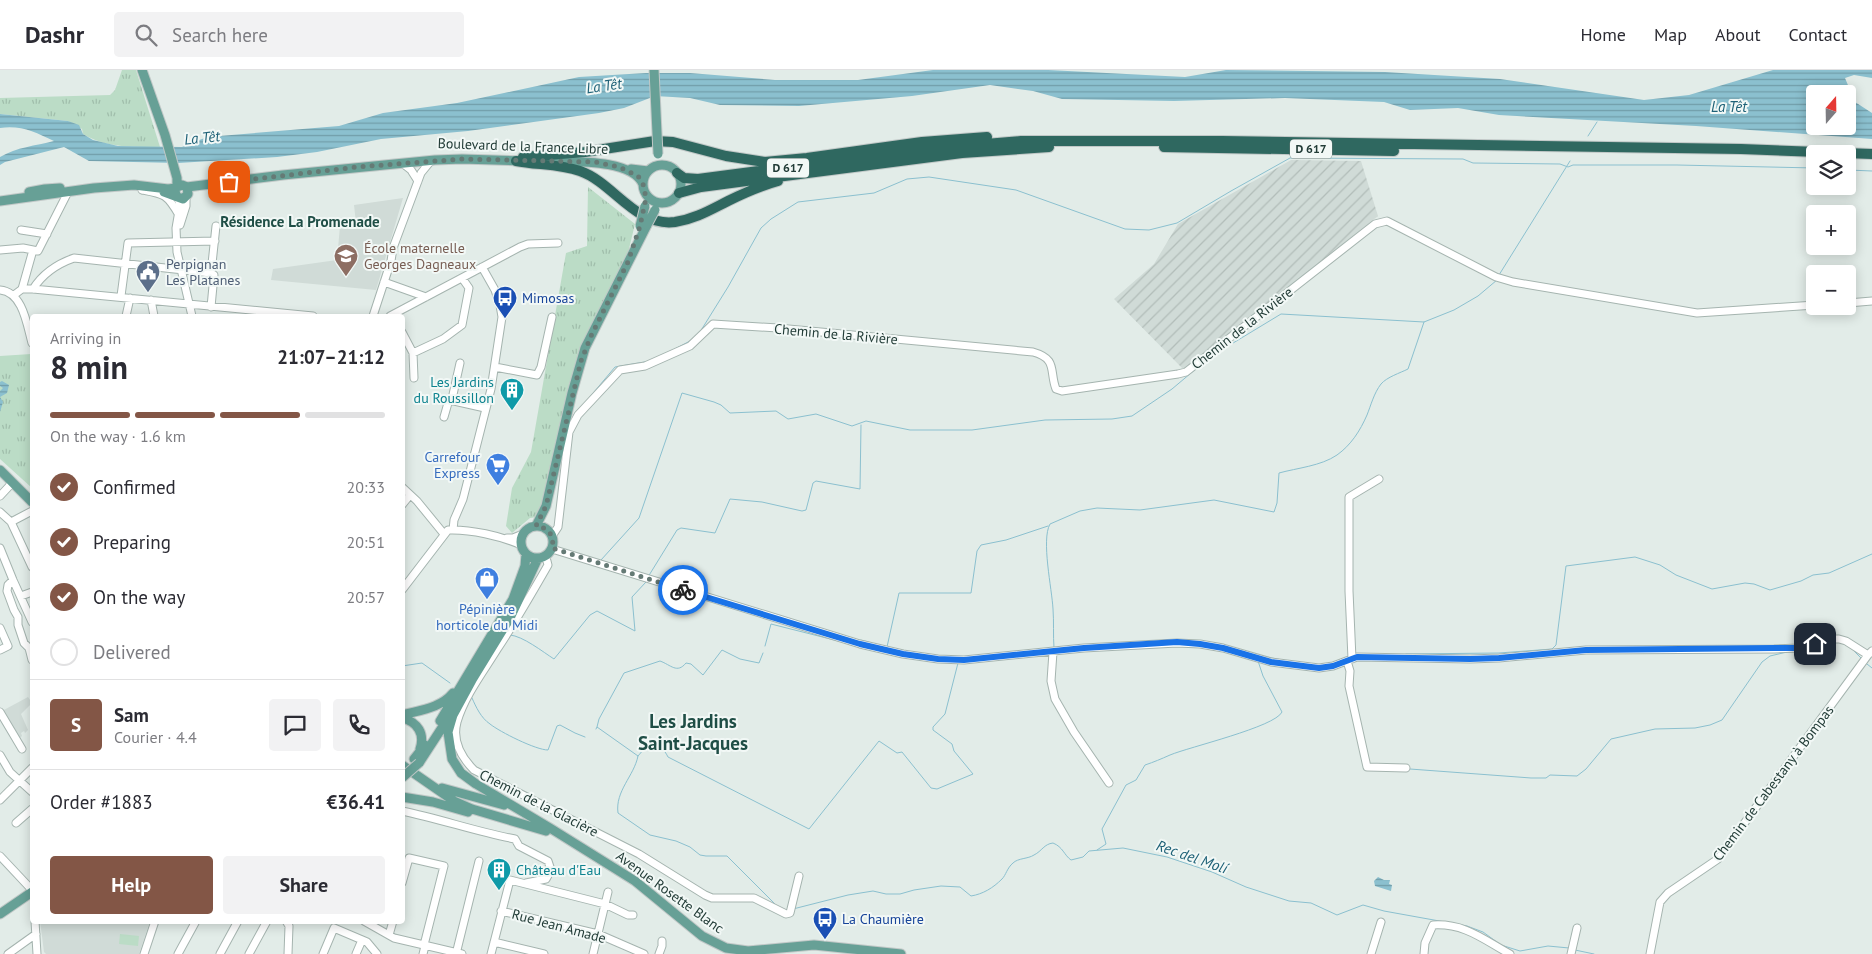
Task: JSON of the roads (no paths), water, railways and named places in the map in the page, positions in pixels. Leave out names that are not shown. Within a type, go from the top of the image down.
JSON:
[{"type":"highway","points":[[519,159],[585,152],[655,141],[673,142],[726,156],[765,162],[966,138],[1012,137],[1084,140]]},
{"type":"highway","name":"D 617","points":[[677,173],[684,178],[698,179],[926,149],[1021,141],[1084,140],[1741,149],[1872,154]]},
{"type":"highway","name":"D 617","points":[[679,193],[701,187],[962,153],[1053,147],[1741,155],[1806,158]]},
{"type":"highway","points":[[519,159],[580,171],[603,184],[630,208],[661,222],[673,222],[702,215],[748,191],[808,174]]},
{"type":"highway","points":[[1856,160],[1872,161]]},
{"type":"main road","points":[[142,70],[170,134],[181,189]]},
{"type":"main road","points":[[148,70],[153,92]]},
{"type":"main road","points":[[643,226],[644,188],[655,163],[654,70]]},
{"type":"main road","name":"Boulevard de la France Libre","points":[[122,187],[160,191],[181,189],[439,156],[609,164],[638,176],[644,188]]},
{"type":"main road","name":"Boulevard de la France Libre","points":[[367,166],[462,159],[604,160],[634,170],[655,163]]},
{"type":"main road","points":[[536,526],[546,506],[581,361],[591,336],[628,262],[643,226],[658,207],[672,201],[679,193],[681,183],[677,173],[667,166],[655,163]]},
{"type":"main road","name":"Boulevard de la France Libre","points":[[0,200],[145,185],[168,190],[181,189]]},
{"type":"main road","points":[[644,188],[658,207]]},
{"type":"main road","name":"Boulevard de la France Libre","points":[[0,200],[45,189],[83,190]]},
{"type":"main road","points":[[0,470],[30,500]]},
{"type":"main road","points":[[405,775],[417,761],[520,600],[532,567],[552,548],[546,520],[546,506]]},
{"type":"main road","points":[[550,534],[536,526],[531,527],[523,534],[521,545],[526,554],[525,566],[513,599],[471,676],[453,715],[448,732],[452,759],[461,773],[576,845]]},
{"type":"main road","points":[[526,554],[541,557]]},
{"type":"main road","points":[[405,716],[439,705],[448,699],[471,676]]},
{"type":"main road","points":[[405,718],[417,725],[422,734],[417,761],[405,769]]},
{"type":"main road","points":[[405,767],[454,801],[472,809],[538,827],[576,845]]},
{"type":"main road","points":[[420,778],[457,794],[494,802],[521,811]]},
{"type":"main road","points":[[405,797],[433,802],[470,813],[503,818]]},
{"type":"main road","name":"Avenue Rosette Blanc","points":[[576,845],[635,881],[702,936],[726,948],[760,951],[814,945],[901,954]]},
{"type":"main road","points":[[0,914],[30,892]]},
{"type":"street","points":[[374,314],[393,248],[418,182],[424,169],[435,160]]},
{"type":"street","points":[[402,163],[410,170],[418,182]]},
{"type":"street","points":[[134,188],[163,194],[179,215]]},
{"type":"street","points":[[181,189],[176,243],[192,314]]},
{"type":"street","points":[[176,243],[186,206],[181,189]]},
{"type":"street","points":[[0,250],[24,248],[38,251],[68,192]]},
{"type":"street","name":"Chemin de la Rivière","points":[[550,534],[558,527],[570,432],[578,415],[620,370],[644,366],[690,346],[713,324],[778,328],[1033,352],[1047,358],[1052,365],[1056,389],[1062,391],[1169,376],[1186,372],[1375,224],[1384,220],[1496,276],[1513,282],[1697,313],[1806,306]]},
{"type":"street","points":[[211,307],[214,275],[211,273],[216,226]]},
{"type":"street","points":[[21,230],[47,234]]},
{"type":"street","points":[[121,296],[128,243],[214,241]]},
{"type":"street","points":[[396,314],[528,244],[558,243]]},
{"type":"street","points":[[14,295],[22,289],[34,250]]},
{"type":"street","points":[[33,289],[58,263],[74,258],[211,273]]},
{"type":"street","points":[[453,530],[454,520],[463,499],[495,367],[502,317],[495,290],[482,267]]},
{"type":"street","points":[[413,353],[443,338],[462,325],[469,288],[462,278]]},
{"type":"street","points":[[384,282],[426,297]]},
{"type":"street","points":[[22,289],[121,296],[190,305],[292,314]]},
{"type":"street","points":[[0,290],[6,290],[14,295],[30,328]]},
{"type":"street","points":[[126,314],[130,298]]},
{"type":"street","points":[[151,300],[154,314]]},
{"type":"street","points":[[1856,302],[1872,301]]},
{"type":"street","points":[[227,308],[228,314]]},
{"type":"street","points":[[495,367],[536,375],[541,367],[552,316]]},
{"type":"street","points":[[405,338],[413,353],[414,378]]},
{"type":"street","points":[[453,400],[460,363]]},
{"type":"street","points":[[444,417],[448,403],[453,400],[485,408]]},
{"type":"street","points":[[1380,479],[1349,497],[1350,686],[1367,766],[1406,768]]},
{"type":"street","points":[[0,496],[13,482]]},
{"type":"street","points":[[405,490],[444,534]]},
{"type":"street","points":[[405,501],[410,495]]},
{"type":"street","points":[[0,512],[11,522],[30,563]]},
{"type":"street","points":[[11,522],[30,512]]},
{"type":"street","points":[[405,588],[448,530],[504,538],[512,538],[523,534]]},
{"type":"street","points":[[504,538],[521,545]]},
{"type":"street","points":[[0,548],[12,580],[30,617]]},
{"type":"street","points":[[552,548],[794,624],[903,654],[938,659],[964,660],[1177,642],[1223,648],[1271,662],[1319,668],[1333,666],[1350,658],[1357,657],[1470,659],[1586,650],[1800,648],[1830,639],[1846,641],[1870,653]]},
{"type":"street","name":"Chemin de la Glacière","points":[[541,557],[547,561],[548,565],[473,689],[457,723],[456,738],[459,752],[465,762],[474,770],[639,854],[712,898],[754,898],[768,903],[786,914],[790,913],[799,876]]},
{"type":"street","points":[[12,580],[8,585],[7,591],[18,617],[18,625],[24,643],[30,652]]},
{"type":"street","points":[[21,596],[30,593]]},
{"type":"street","points":[[0,628],[8,646],[0,650]]},
{"type":"street","points":[[1053,652],[1051,680],[1055,699],[1074,732],[1109,783]]},
{"type":"street","name":"Chemin de Cabestany à Bompas","points":[[1650,954],[1660,902],[1668,893],[1718,859],[1870,653]]},
{"type":"street","points":[[1,710],[3,724],[22,749]]},
{"type":"street","points":[[0,755],[3,766],[20,779],[30,790]]},
{"type":"street","points":[[2,798],[30,770]]},
{"type":"street","points":[[16,823],[30,811]]},
{"type":"street","points":[[405,812],[469,827],[484,833],[515,839],[520,846],[548,861],[551,870],[546,878],[524,883]]},
{"type":"street","points":[[0,856],[30,889]]},
{"type":"street","points":[[405,872],[409,858],[448,867],[423,954]]},
{"type":"street","points":[[369,924],[389,935],[458,954],[480,861]]},
{"type":"street","points":[[0,870],[8,864]]},
{"type":"street","points":[[490,954],[512,871]]},
{"type":"street","points":[[510,880],[605,904],[628,916],[633,915]]},
{"type":"street","points":[[593,954],[608,892]]},
{"type":"street","name":"Rue Jean Amade","points":[[501,911],[598,934],[644,954]]},
{"type":"street","points":[[1371,954],[1381,922]]},
{"type":"street","points":[[35,924],[38,954]]},
{"type":"street","points":[[144,954],[154,924]]},
{"type":"street","points":[[178,954],[194,924]]},
{"type":"street","points":[[220,954],[236,924]]},
{"type":"street","points":[[249,954],[265,924]]},
{"type":"street","points":[[288,924],[288,954]]},
{"type":"street","points":[[389,935],[392,924]]},
{"type":"street","points":[[1424,954],[1425,943],[1434,925],[1446,924],[1481,935],[1510,954]]},
{"type":"street","points":[[323,954],[334,928],[367,942],[377,954]]},
{"type":"street","points":[[1572,954],[1577,928]]},
{"type":"street","points":[[8,954],[36,934]]},
{"type":"street","points":[[356,954],[362,940]]},
{"type":"street","points":[[658,954],[662,941]]},
{"type":"street","points":[[494,942],[544,954]]},
{"type":"water","name":"La Têt","points":[[933,70],[1048,70],[1185,77],[1226,70],[1385,72],[1500,79],[1644,100],[1689,95],[1773,70],[1872,70],[1872,78],[1854,75],[1845,78],[1848,85],[1806,85],[1806,134],[1499,115],[1458,108],[1410,110],[1384,102],[1285,98],[1174,101],[1062,99],[1033,91],[990,85],[912,96],[799,106],[720,105],[690,98],[655,96],[624,108],[599,113],[468,131],[381,139],[317,152],[277,157],[178,163],[89,161],[64,147],[5,162],[0,165],[0,157],[6,154],[54,141],[21,128],[0,128],[0,114],[68,121],[79,125],[83,134],[93,140],[118,146],[182,147],[207,137],[339,126],[383,113],[457,103],[579,77],[646,73],[690,73],[775,80],[858,80]]},
{"type":"water","name":"La Têt","points":[[1856,103],[1872,113],[1872,139],[1818,135],[1856,135]]},
{"type":"water","points":[[2,381],[9,385],[7,393],[0,397],[0,391],[3,388],[0,386],[0,382]]},
{"type":"water","points":[[0,397],[3,402],[0,412]]},
{"type":"water","points":[[1378,877],[1390,880],[1389,884],[1392,885],[1391,891],[1375,886],[1374,881]]},
{"type":"waterway","points":[[1588,136],[1597,122]]},
{"type":"waterway","points":[[700,332],[761,228],[771,219],[798,202],[874,193],[907,179],[929,177],[1016,190],[1125,229],[1149,230],[1177,223],[1290,158],[1463,159],[1473,163],[1560,164],[1568,167],[1573,165],[1677,165],[1806,168]]},
{"type":"waterway","points":[[1499,275],[1570,161]]},
{"type":"waterway","points":[[1856,170],[1872,171]]},
{"type":"waterway","points":[[601,560],[639,518],[682,393],[714,402],[730,413],[776,411],[788,419],[816,414],[852,426],[866,421],[910,430],[972,430],[1045,420],[1112,419],[1132,416],[1172,389],[1210,357],[1281,314],[1424,322],[1454,310],[1478,296],[1497,280]]},
{"type":"waterway","points":[[1054,648],[1053,609],[1047,553],[1050,524],[1080,511],[1097,508],[1140,510],[1214,500],[1274,512],[1277,503],[1279,473],[1324,462],[1347,447],[1361,427],[1381,384],[1390,377],[1408,369],[1424,322]]},
{"type":"waterway","points":[[669,352],[690,341]]},
{"type":"waterway","points":[[589,398],[615,367],[645,362]]},
{"type":"waterway","points":[[648,577],[677,530],[681,528],[715,533],[730,499],[762,502],[802,511],[806,510],[813,483],[816,481],[860,489],[861,425]]},
{"type":"waterway","points":[[887,647],[899,593],[971,593],[977,551],[981,545],[1006,540],[1048,526]]},
{"type":"waterway","points":[[1406,654],[1499,653],[1552,649],[1556,645],[1566,566],[1635,557],[1660,565],[1676,575],[1712,589],[1745,583],[1770,590],[1801,581],[1813,575],[1829,573],[1872,554]]},
{"type":"waterway","points":[[510,635],[527,641],[554,659],[590,615],[597,611],[635,631],[632,597],[646,582]]},
{"type":"waterway","points":[[765,646],[771,624],[858,646]]},
{"type":"waterway","points":[[860,640],[869,642]]},
{"type":"waterway","points":[[1823,645],[1836,642]]},
{"type":"waterway","points":[[1851,648],[1862,659]]},
{"type":"waterway","points":[[597,727],[599,719],[624,673],[660,661],[674,668],[680,668],[686,663],[691,664],[703,675],[722,650],[740,659],[759,663],[763,653]]},
{"type":"waterway","points":[[1410,769],[1531,778],[1546,778],[1550,775],[1577,776],[1586,769],[1611,739],[1655,729],[1695,728],[1722,720],[1762,662],[1770,656],[1787,652]]},
{"type":"waterway","points":[[1262,656],[1287,661]]},
{"type":"waterway","points":[[1097,850],[1106,844],[1102,829],[1126,785],[1136,780],[1145,765],[1180,751],[1264,724],[1276,718],[1282,712],[1263,676],[1258,661]]},
{"type":"waterway","name":"Rec del Molí","points":[[405,666],[422,663],[450,683]]},
{"type":"waterway","points":[[638,756],[650,742],[656,744],[663,749],[668,757],[809,829],[879,741],[897,753],[902,752],[931,788],[937,789],[973,774],[954,751],[952,744],[933,730],[933,727],[945,714],[958,663]]},
{"type":"waterway","points":[[1867,664],[1872,668]]},
{"type":"waterway","name":"Rec del Molí","points":[[472,698],[487,722],[510,736],[535,747],[548,750],[557,726],[560,725],[585,737]]},
{"type":"waterway","name":"Rec del Molí","points":[[596,729],[597,727],[638,756],[619,798],[618,813],[650,835],[676,841],[690,847],[700,855],[727,856],[776,905]]},
{"type":"waterway","name":"Rec del Molí","points":[[793,909],[848,895],[873,891],[886,894],[900,894],[941,886],[960,887],[971,896],[980,894],[999,882],[1015,861],[1032,856],[1053,843],[1071,860],[1083,857],[1089,851],[1123,848],[1167,857],[1289,901],[1311,903],[1337,915],[1363,905],[1384,911],[1467,926],[1483,932],[1501,945],[1520,951],[1548,946],[1569,948]]},
{"type":"waterway","name":"Rec del Molí","points":[[1575,950],[1594,954]]},
{"type":"place","name":"École maternelle Georges Dagneaux","points":[[346,277]]},
{"type":"place","name":"Perpignan Les Platanes","points":[[148,293]]},
{"type":"place","name":"Mimosas","points":[[505,319]]},
{"type":"place","name":"Les Jardins du Roussillon","points":[[512,411]]},
{"type":"place","name":"Carrefour Express","points":[[498,486]]},
{"type":"place","name":"Pépinière horticole du Midi","points":[[487,600]]},
{"type":"place","name":"Château d'Eau","points":[[499,891]]},
{"type":"place","name":"La Chaumière","points":[[825,940]]},
{"type":"district","name":"Résidence La Promenade","points":[[300,222]]},
{"type":"district","name":"Les Jardins Saint-Jacques","points":[[693,732]]}]
